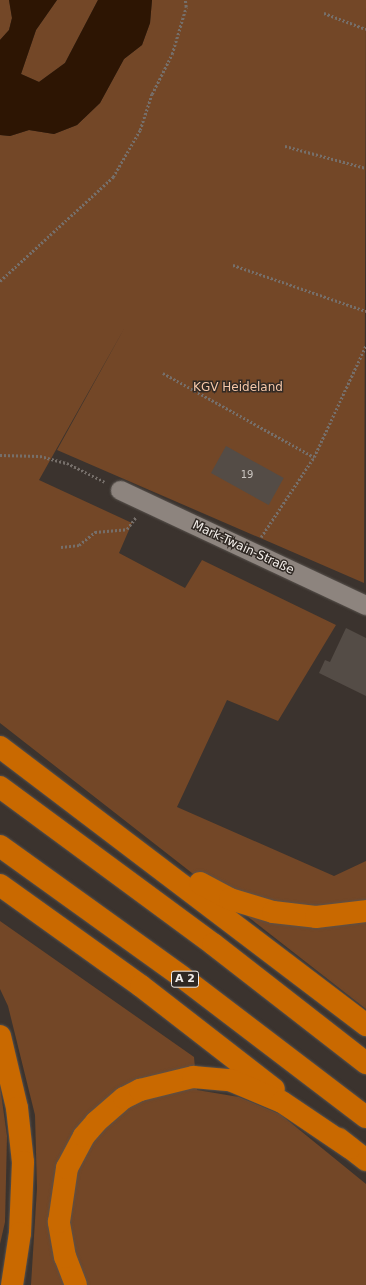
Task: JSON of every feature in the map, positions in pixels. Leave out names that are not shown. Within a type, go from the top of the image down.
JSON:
[{"type":"highway","points":[[0,747],[143,852],[366,1025]]},
{"type":"highway","points":[[0,787],[213,944],[366,1063]]},
{"type":"highway","name":"A 2","points":[[0,846],[182,977],[366,1117]]},
{"type":"highway","points":[[143,852],[224,896],[265,910],[316,917],[366,911]]},
{"type":"highway","points":[[0,885],[141,986],[358,1154]]},
{"type":"highway","points":[[0,1036],[17,1108],[23,1162],[20,1233],[12,1285]]},
{"type":"highway","points":[[76,1285],[65,1258],[59,1222],[67,1168],[84,1136],[96,1122],[109,1109],[140,1090],[157,1083],[193,1077],[230,1080],[282,1102],[358,1154]]},
{"type":"street","name":"Mark-Twain-Straße","points":[[120,490],[253,554],[366,605]]},
{"type":"path","points":[[0,281],[113,177],[140,130],[152,94],[172,54],[185,0]]},
{"type":"path","points":[[324,13],[366,29]]},
{"type":"path","points":[[285,146],[366,168]]},
{"type":"path","points":[[233,266],[366,311]]},
{"type":"path","points":[[253,554],[264,529],[314,457],[366,346]]},
{"type":"path","points":[[163,373],[314,457]]},
{"type":"path","points":[[0,455],[40,456],[67,463],[120,490]]},
{"type":"path","points":[[62,547],[80,545],[95,532],[127,529],[146,502]]},
{"type":"green space","points":[[0,0],[9,0],[12,18],[9,30],[0,40]]},
{"type":"green space","points":[[57,0],[98,0],[65,63],[39,82],[21,74],[36,30]]},
{"type":"green space","name":"KGV Heideland","points":[[152,0],[366,0],[364,583],[57,450],[125,327],[39,480],[132,523],[119,553],[185,588],[202,560],[336,625],[278,721],[227,700],[177,807],[334,876],[366,861],[366,1009],[0,723],[0,135],[10,136],[29,130],[54,134],[77,125],[100,103],[124,59],[142,45],[150,23]]},
{"type":"green space","points":[[0,921],[194,1057],[197,1090],[239,1097],[280,1114],[366,1184],[366,1285],[31,1285],[37,1188],[35,1115],[8,1006],[0,989]]},
{"type":"green space","points":[[0,1086],[7,1136],[5,1222],[0,1244]]},
{"type":"shaded area","points":[[9,0],[57,0],[36,30],[21,74],[39,82],[65,63],[98,0],[152,0],[150,23],[142,45],[124,59],[100,103],[77,125],[54,134],[29,130],[10,136],[0,135],[0,40],[9,30],[12,18]]},
{"type":"building","points":[[226,446],[284,478],[269,505],[211,473]]},
{"type":"building","points":[[346,628],[366,638],[366,696],[319,673],[325,660],[330,662]]}]
